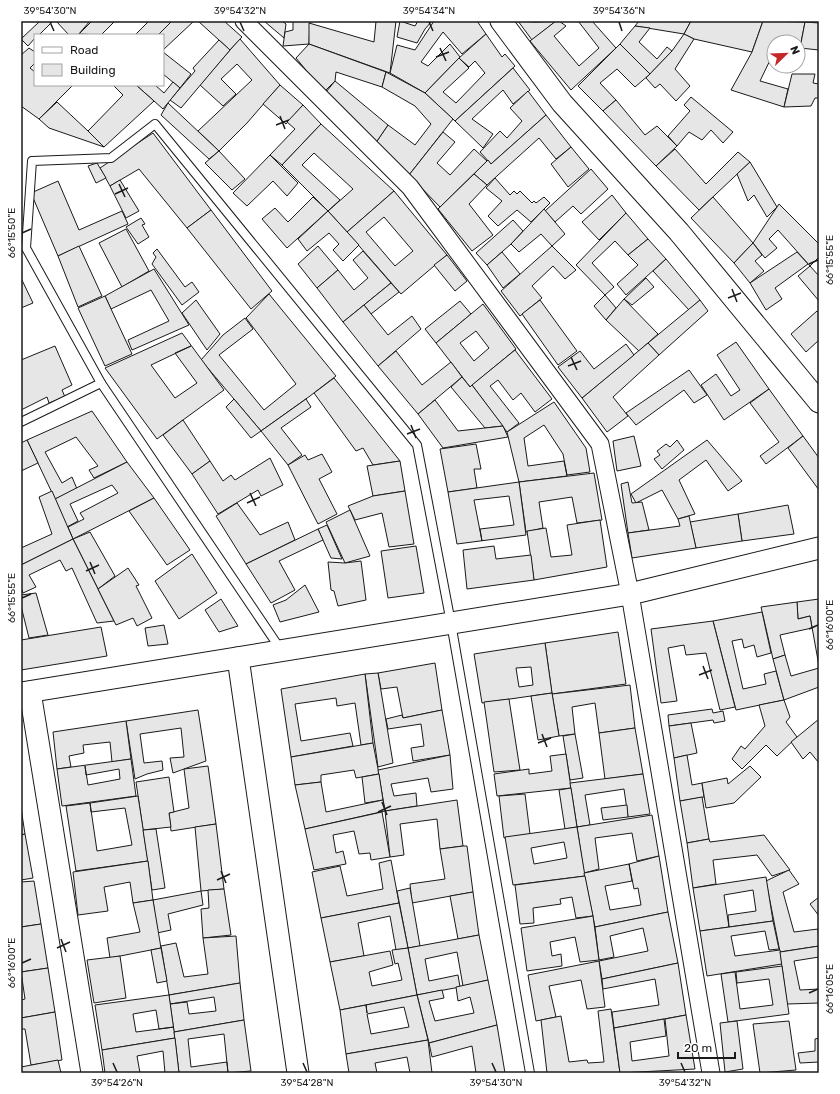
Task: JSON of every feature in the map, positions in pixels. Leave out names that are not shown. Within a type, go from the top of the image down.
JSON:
[{"type":"street","points":[[244,21],[410,187],[600,444],[630,594],[711,1073]]},
{"type":"street","points":[[501,21],[562,103],[679,232],[819,402]]},
{"type":"street","points":[[92,1073],[26,693],[630,594],[819,548]]},
{"type":"street","points":[[238,658],[298,1073]]},
{"type":"lane","points":[[282,651],[102,383],[24,249],[32,161],[111,158],[155,124],[417,445],[451,623],[530,1073]]},
{"type":"lane","points":[[21,422],[102,383]]},
{"type":"building","points":[[38,21],[53,21],[40,34],[34,34],[34,39],[28,46],[21,39],[39,22]]},
{"type":"building","points":[[56,21],[90,21],[79,34],[68,34]]},
{"type":"building","points":[[92,21],[115,21],[102,34],[79,34]]},
{"type":"building","points":[[149,21],[173,21],[160,34],[136,34]]},
{"type":"building","points":[[172,21],[194,21],[164,49],[164,34],[159,34]]},
{"type":"building","points":[[198,21],[224,21],[242,37],[230,50]]},
{"type":"building","points":[[264,21],[282,21],[286,24],[284,38]]},
{"type":"building","points":[[293,21],[310,21],[309,44],[283,46],[285,32],[293,30]]},
{"type":"building","points":[[376,21],[396,21],[390,73],[309,44],[309,23],[374,42]]},
{"type":"building","points":[[400,21],[415,26],[418,21],[432,21],[425,29],[417,43],[397,37]]},
{"type":"building","points":[[434,21],[477,21],[486,34],[462,54],[443,32],[421,62],[428,66],[450,44],[460,57],[425,93],[390,73],[397,45],[415,50]]},
{"type":"building","points":[[518,21],[535,22],[556,21],[532,40]]},
{"type":"building","points":[[556,21],[559,21],[566,26],[554,36],[579,66],[599,48],[578,21],[592,21],[616,48],[571,90],[530,41]]},
{"type":"building","points":[[639,21],[691,21],[684,34],[635,26]]},
{"type":"building","points":[[691,21],[763,21],[752,52],[694,39],[684,34]]},
{"type":"building","points":[[763,21],[805,22],[803,34],[766,34],[766,69],[760,81],[788,89],[784,107],[731,90],[752,52]]},
{"type":"building","points":[[805,22],[819,23],[819,50],[806,49],[806,34],[803,34]]},
{"type":"building","points":[[635,26],[650,28],[639,42],[657,59],[667,47],[672,51],[650,74],[620,44]]},
{"type":"building","points":[[486,34],[502,57],[505,54],[515,66],[455,121],[425,93],[459,58]],"holes":[[[459,58],[469,67],[475,61],[485,73],[456,103],[443,92],[469,68]]]},
{"type":"building","points":[[684,34],[694,39],[675,69],[690,86],[676,101],[660,84],[655,88],[646,78],[672,51]]},
{"type":"building","points":[[240,39],[280,85],[247,123],[219,151],[198,131],[252,80],[237,64],[221,79],[236,94],[223,106],[200,85]]},
{"type":"building","points":[[219,40],[230,50],[181,108],[170,100],[195,71],[193,68]]},
{"type":"building","points":[[309,44],[386,72],[382,87],[336,72],[335,81],[324,92],[296,58]]},
{"type":"building","points":[[620,44],[650,74],[635,87],[617,69],[600,83],[616,100],[603,111],[578,86]]},
{"type":"building","points":[[29,48],[34,51],[34,64],[30,68],[34,71],[34,86],[72,86],[39,119],[21,106],[21,55]]},
{"type":"building","points":[[164,53],[191,74],[180,88],[164,75]]},
{"type":"building","points":[[513,68],[530,90],[513,104],[503,90],[472,119],[493,134],[483,148],[455,121]]},
{"type":"building","points":[[386,72],[425,93],[453,119],[409,175],[375,144],[388,125],[415,145],[431,124],[415,106],[382,87]]},
{"type":"building","points":[[792,74],[815,74],[813,83],[819,84],[819,98],[815,98],[811,106],[784,107]]},
{"type":"building","points":[[335,81],[388,125],[375,144],[322,97]]},
{"type":"building","points":[[173,82],[180,88],[163,109],[137,86],[156,86],[164,93]]},
{"type":"building","points":[[280,85],[303,105],[286,124],[263,104]]},
{"type":"building","points":[[114,86],[137,86],[154,101],[104,147],[88,131],[123,95]]},
{"type":"building","points":[[528,91],[546,115],[491,164],[480,152],[500,131],[507,138],[522,121],[510,108]]},
{"type":"building","points":[[691,97],[733,132],[723,143],[711,130],[702,140],[689,132],[677,146],[668,136],[690,111],[684,105]]},
{"type":"building","points":[[616,100],[645,135],[657,126],[677,146],[656,166],[603,111]]},
{"type":"building","points":[[57,102],[104,147],[49,128],[39,119]]},
{"type":"building","points":[[168,103],[219,151],[209,159],[161,115]]},
{"type":"building","points":[[303,105],[321,124],[282,165],[270,155],[295,129],[287,122]]},
{"type":"building","points":[[546,115],[571,147],[556,159],[539,138],[487,185],[474,174],[488,160],[491,164]]},
{"type":"building","points":[[321,124],[394,191],[347,232],[282,165]],"holes":[[[314,153],[353,189],[328,211],[340,200],[302,165]]]},
{"type":"building","points":[[443,132],[455,142],[437,163],[450,175],[474,149],[487,161],[440,207],[409,175]]},
{"type":"building","points":[[153,133],[211,210],[187,228],[139,169],[110,186],[100,168]]},
{"type":"building","points":[[571,147],[589,169],[568,187],[551,164]]},
{"type":"building","points":[[675,149],[706,184],[738,152],[750,162],[699,210],[656,166]]},
{"type":"building","points":[[219,151],[245,179],[232,190],[205,163]]},
{"type":"building","points":[[270,155],[298,183],[287,196],[273,181],[247,206],[233,193]]},
{"type":"building","points":[[750,162],[777,207],[767,217],[754,195],[748,201],[737,174]]},
{"type":"building","points":[[97,163],[106,178],[96,183],[88,166]]},
{"type":"building","points":[[591,169],[608,189],[581,214],[573,206],[555,222],[545,211]]},
{"type":"building","points":[[474,174],[487,185],[469,204],[493,235],[472,251],[438,209]]},
{"type":"building","points":[[495,178],[510,195],[514,191],[517,194],[520,191],[532,203],[534,201],[536,203],[544,197],[550,203],[531,222],[517,210],[498,226],[488,216],[502,201],[486,188]]},
{"type":"building","points":[[120,180],[139,211],[126,218],[110,186]]},
{"type":"building","points":[[58,181],[79,230],[122,211],[128,224],[58,256],[31,193]]},
{"type":"building","points":[[394,191],[447,255],[401,294],[347,232]],"holes":[[[384,217],[413,251],[395,266],[366,232]]]},
{"type":"building","points":[[612,195],[626,213],[599,240],[582,222]]},
{"type":"building","points":[[313,197],[328,211],[287,248],[262,219],[275,208],[288,222]]},
{"type":"building","points":[[713,197],[753,243],[734,263],[691,218]]},
{"type":"building","points":[[779,204],[819,244],[819,257],[810,266],[778,230],[769,239],[777,248],[765,258],[753,243]]},
{"type":"building","points":[[544,209],[565,234],[552,246],[541,234],[519,252],[511,244]]},
{"type":"building","points":[[211,210],[272,291],[251,309],[187,228]]},
{"type":"building","points":[[328,211],[359,245],[343,261],[333,250],[339,244],[329,233],[307,251],[298,239]]},
{"type":"building","points":[[626,213],[648,239],[628,255],[615,241],[592,263],[614,287],[605,295],[576,265]]},
{"type":"building","points":[[141,218],[145,224],[142,225],[149,237],[138,244],[126,227]]},
{"type":"building","points":[[513,220],[523,231],[511,244],[487,265],[476,253]]},
{"type":"building","points":[[126,229],[149,271],[122,287],[99,243]]},
{"type":"building","points":[[648,239],[666,259],[626,295],[617,284],[638,265],[628,255]]},
{"type":"building","points":[[753,243],[762,255],[755,261],[764,271],[750,283],[734,263]]},
{"type":"building","points":[[79,246],[102,296],[78,307],[58,256]]},
{"type":"building","points":[[318,246],[338,270],[317,288],[298,264]]},
{"type":"building","points":[[552,246],[576,270],[565,279],[553,266],[532,286],[542,298],[520,316],[501,291]]},
{"type":"building","points":[[157,249],[185,287],[192,282],[199,292],[182,305],[152,264],[156,257],[153,253]]},
{"type":"building","points":[[363,251],[391,283],[343,322],[317,288],[338,270],[354,290],[368,278],[353,260]]},
{"type":"building","points":[[502,252],[520,274],[503,288],[487,265]]},
{"type":"building","points":[[797,252],[808,264],[775,288],[782,299],[766,310],[750,283]]},
{"type":"building","points":[[447,255],[467,281],[455,291],[434,265]]},
{"type":"building","points":[[666,259],[700,300],[689,310],[653,271]]},
{"type":"building","points":[[810,266],[819,276],[819,301],[798,276]]},
{"type":"building","points":[[154,269],[189,325],[132,350],[128,340],[169,321],[151,290],[111,309],[105,296]]},
{"type":"building","points":[[21,278],[33,303],[21,308]]},
{"type":"building","points":[[646,278],[654,287],[632,305],[624,299]]},
{"type":"building","points":[[391,283],[399,292],[371,314],[364,305]]},
{"type":"building","points":[[269,294],[336,376],[261,431],[201,360],[223,335],[245,318],[253,329],[219,355],[264,410],[296,384],[246,318]]},
{"type":"building","points":[[605,295],[616,308],[606,320],[594,306]]},
{"type":"building","points":[[105,296],[132,354],[105,366],[78,308]]},
{"type":"building","points":[[624,299],[658,334],[639,351],[606,320]]},
{"type":"building","points":[[196,300],[220,334],[207,350],[182,313]]},
{"type":"building","points":[[540,300],[577,351],[558,365],[522,314]]},
{"type":"building","points":[[700,300],[708,311],[659,355],[648,343]]},
{"type":"building","points":[[460,301],[471,314],[436,343],[425,329]]},
{"type":"building","points":[[483,304],[516,349],[470,387],[436,343]],"holes":[[[476,331],[489,348],[474,361],[460,343]]]},
{"type":"building","points":[[364,305],[388,335],[412,316],[421,329],[378,366],[343,322]]},
{"type":"building","points":[[817,311],[819,313],[819,340],[806,352],[791,334]]},
{"type":"building","points":[[182,333],[224,390],[157,439],[105,368]],"holes":[[[175,353],[197,383],[175,398],[151,365]]]},
{"type":"building","points":[[736,342],[769,389],[724,420],[701,385],[716,374],[731,396],[740,390],[717,355]]},
{"type":"building","points":[[648,343],[659,355],[613,397],[628,416],[607,432],[582,398]]},
{"type":"building","points":[[626,344],[634,355],[582,398],[558,367],[580,351],[594,369]]},
{"type":"building","points":[[55,346],[72,385],[62,390],[65,397],[49,403],[47,397],[21,410],[21,360]]},
{"type":"building","points":[[515,350],[552,399],[535,412],[521,393],[513,400],[498,380],[490,386],[519,423],[507,432],[472,385]]},
{"type":"building","points":[[396,351],[422,385],[451,362],[462,377],[418,414],[378,366]]},
{"type":"building","points":[[689,370],[707,395],[694,403],[684,390],[636,425],[626,413]]},
{"type":"building","points":[[462,377],[470,387],[472,385],[503,426],[485,428],[451,387]]},
{"type":"building","points":[[334,378],[400,461],[373,465],[363,448],[356,451],[314,393]]},
{"type":"building","points":[[769,389],[803,436],[766,464],[760,456],[779,442],[750,403]]},
{"type":"building","points":[[234,399],[261,431],[251,438],[226,407]]},
{"type":"building","points":[[306,399],[311,407],[281,428],[302,455],[288,465],[261,431]]},
{"type":"building","points":[[435,400],[458,431],[503,426],[508,437],[443,448],[418,414]]},
{"type":"building","points":[[554,402],[586,448],[590,472],[567,475],[563,454],[544,425],[524,438],[528,466],[564,461],[567,476],[519,482],[507,432]]},
{"type":"building","points":[[92,411],[127,462],[94,478],[89,470],[98,466],[76,437],[45,452],[62,483],[72,477],[77,489],[55,499],[27,440]]},
{"type":"building","points":[[183,420],[210,461],[192,474],[163,435]]},
{"type":"building","points":[[634,436],[641,466],[617,471],[613,441]]},
{"type":"building","points":[[803,436],[819,458],[819,490],[788,448]]},
{"type":"building","points":[[27,440],[38,463],[21,471],[21,443]]},
{"type":"building","points":[[677,440],[684,450],[662,469],[654,459],[660,455],[657,451],[666,444],[670,447]]},
{"type":"building","points":[[707,440],[742,481],[728,491],[706,460],[679,480],[695,514],[678,519],[662,490],[636,503],[631,494]]},
{"type":"building","points":[[476,444],[481,469],[474,469],[477,488],[448,492],[440,449]]},
{"type":"building","points":[[322,454],[332,472],[319,479],[337,514],[318,524],[288,465],[305,455],[308,460]]},
{"type":"building","points":[[270,458],[283,485],[261,496],[258,490],[218,514],[192,474],[210,461],[223,481],[231,475],[235,480]]},
{"type":"building","points":[[400,461],[405,491],[373,496],[367,466]]},
{"type":"building","points":[[127,462],[154,498],[73,539],[68,527],[84,519],[80,513],[118,493],[112,485],[70,504],[78,521],[67,527],[55,499]]},
{"type":"building","points":[[594,473],[602,520],[577,523],[572,497],[539,502],[543,528],[526,532],[519,482]]},
{"type":"building","points":[[519,482],[526,535],[482,541],[457,544],[448,492]],"holes":[[[509,496],[514,525],[480,529],[482,541],[474,500]]]},
{"type":"building","points":[[628,482],[632,503],[642,502],[649,530],[628,533],[621,484]]},
{"type":"building","points":[[52,491],[73,539],[21,565],[21,548],[52,534],[39,497]]},
{"type":"building","points":[[405,491],[414,544],[389,547],[382,513],[355,520],[348,506],[373,496]]},
{"type":"building","points":[[154,498],[190,550],[167,565],[129,511]]},
{"type":"building","points":[[237,503],[260,535],[288,522],[295,540],[246,564],[216,516]]},
{"type":"building","points":[[788,505],[794,534],[742,541],[738,514]]},
{"type":"building","points":[[350,510],[370,556],[345,563],[326,522]]},
{"type":"building","points":[[738,514],[742,541],[696,548],[690,522]]},
{"type":"building","points":[[689,516],[696,548],[632,558],[628,533],[680,526],[678,519]]},
{"type":"building","points":[[600,520],[607,567],[534,580],[527,531],[546,528],[551,557],[572,555],[567,525]]},
{"type":"building","points":[[327,525],[342,559],[331,558],[318,529]]},
{"type":"building","points":[[318,529],[323,540],[279,561],[295,590],[271,603],[246,564]]},
{"type":"building","points":[[90,532],[115,576],[98,589],[73,539]]},
{"type":"building","points":[[73,539],[114,621],[97,623],[72,568],[66,571],[60,560],[29,575],[36,587],[23,593],[21,587],[21,565]]},
{"type":"building","points":[[416,546],[424,593],[388,598],[381,551]]},
{"type":"building","points":[[494,546],[496,559],[531,555],[534,580],[467,589],[463,550]]},
{"type":"building","points":[[192,554],[217,593],[179,619],[155,581]]},
{"type":"building","points":[[361,561],[366,600],[338,606],[334,591],[331,590],[328,562],[345,563]]},
{"type":"building","points":[[128,568],[139,585],[136,586],[152,618],[137,626],[133,618],[116,625],[98,589]]},
{"type":"building","points":[[305,585],[319,612],[280,622],[273,605],[286,600]]},
{"type":"building","points":[[36,593],[48,635],[29,638],[21,606],[21,595]]},
{"type":"building","points":[[221,599],[238,626],[219,632],[205,610]]},
{"type":"building","points":[[819,599],[819,666],[810,616],[798,619],[797,602]]},
{"type":"building","points":[[797,602],[798,619],[810,616],[812,628],[780,635],[785,655],[773,659],[761,607]]},
{"type":"building","points":[[762,612],[771,653],[757,657],[754,645],[744,648],[742,639],[732,641],[743,689],[766,684],[764,674],[776,671],[784,700],[736,710],[713,621]]},
{"type":"building","points":[[713,621],[735,707],[720,710],[706,653],[686,655],[684,645],[668,648],[677,701],[661,703],[651,629]]},
{"type":"building","points":[[164,625],[168,644],[148,646],[145,628]]},
{"type":"building","points":[[101,627],[107,656],[21,670],[21,640]]},
{"type":"building","points":[[618,632],[626,684],[552,694],[545,643]]},
{"type":"building","points":[[545,643],[552,693],[482,703],[474,654]],"holes":[[[531,667],[533,685],[519,687],[516,668]]]},
{"type":"building","points":[[785,655],[791,676],[819,668],[819,687],[784,700],[773,659]]},
{"type":"building","points":[[435,663],[442,710],[403,718],[397,687],[381,689],[378,673]]},
{"type":"building","points":[[378,673],[393,763],[378,767],[365,674]]},
{"type":"building","points":[[365,674],[373,743],[361,745],[355,703],[337,706],[336,698],[295,704],[301,741],[350,733],[353,746],[291,757],[281,689]]},
{"type":"building","points":[[630,685],[635,728],[599,733],[595,703],[572,707],[575,734],[559,736],[552,694]]},
{"type":"building","points":[[552,693],[559,736],[538,740],[531,696]]},
{"type":"building","points":[[509,699],[520,770],[494,772],[484,702]]},
{"type":"building","points":[[784,700],[790,717],[786,722],[797,737],[777,756],[766,745],[742,769],[732,759],[741,746],[745,749],[765,726],[759,705]]},
{"type":"building","points":[[712,709],[713,713],[723,711],[725,721],[714,723],[713,720],[669,726],[668,715]]},
{"type":"building","points":[[198,710],[206,761],[173,773],[170,758],[184,757],[181,728],[140,734],[144,763],[162,761],[163,770],[135,779],[126,721]]},
{"type":"building","points":[[442,710],[450,755],[413,761],[411,748],[424,746],[421,724],[388,729],[386,719],[402,715],[403,718]]},
{"type":"building","points":[[819,719],[819,763],[810,752],[803,759],[791,742]]},
{"type":"building","points":[[126,721],[131,759],[112,762],[110,742],[83,745],[84,753],[69,756],[71,767],[57,769],[53,732]]},
{"type":"building","points":[[691,723],[697,753],[674,758],[669,726]]},
{"type":"building","points":[[635,728],[643,774],[605,779],[599,733]]},
{"type":"building","points":[[575,734],[583,778],[570,780],[563,736]]},
{"type":"building","points":[[373,743],[379,774],[356,778],[354,770],[321,775],[321,782],[295,785],[291,757]]},
{"type":"building","points":[[566,754],[571,788],[497,796],[494,774],[529,769],[529,774],[552,771],[550,756]]},
{"type":"building","points":[[450,755],[453,789],[431,792],[428,778],[391,784],[394,796],[416,793],[417,806],[385,811],[378,770]]},
{"type":"building","points":[[687,755],[692,785],[702,783],[704,797],[680,801],[674,758]]},
{"type":"building","points":[[131,759],[136,796],[62,806],[57,769]],"holes":[[[119,769],[120,779],[88,785],[86,775]]]},
{"type":"building","points":[[208,766],[216,824],[171,831],[169,813],[189,808],[184,769]]},
{"type":"building","points":[[750,766],[761,777],[734,803],[706,808],[702,783],[727,778],[728,784]]},
{"type":"building","points":[[379,774],[383,800],[365,803],[362,777]]},
{"type":"building","points":[[643,774],[650,814],[628,817],[624,789],[585,795],[590,825],[577,827],[570,783]]},
{"type":"building","points":[[169,777],[174,812],[169,813],[171,827],[143,830],[136,782]]},
{"type":"building","points":[[321,782],[326,812],[383,800],[385,811],[305,829],[295,785]]},
{"type":"building","points":[[571,788],[577,827],[565,829],[559,790]]},
{"type":"building","points":[[525,794],[530,834],[504,838],[499,796]]},
{"type":"building","points":[[138,796],[148,861],[76,871],[66,806]],"holes":[[[125,808],[132,845],[97,851],[91,812]]]},
{"type":"building","points":[[702,797],[709,839],[687,843],[680,801]]},
{"type":"building","points":[[457,800],[463,846],[440,849],[437,819],[400,824],[404,855],[390,857],[385,811]]},
{"type":"building","points":[[627,805],[628,817],[603,820],[601,808]]},
{"type":"building","points":[[21,808],[25,834],[21,835]]},
{"type":"building","points":[[382,812],[390,857],[371,860],[370,853],[359,854],[354,831],[333,835],[336,853],[343,851],[346,864],[314,870],[305,829]]},
{"type":"building","points":[[652,815],[659,856],[637,861],[632,833],[595,838],[599,869],[584,873],[577,827]]},
{"type":"building","points":[[216,824],[224,889],[201,891],[195,827]]},
{"type":"building","points":[[577,827],[585,876],[513,885],[505,837]],"holes":[[[564,842],[567,858],[534,864],[531,848]]]},
{"type":"building","points":[[156,829],[165,888],[152,890],[143,830]]},
{"type":"building","points":[[25,834],[33,878],[21,880],[21,835]]},
{"type":"building","points":[[764,835],[790,870],[772,876],[757,855],[713,860],[716,884],[693,888],[687,843],[709,839],[710,842]]},
{"type":"building","points":[[467,846],[473,892],[412,903],[410,884],[445,879],[440,849]]},
{"type":"building","points":[[659,856],[668,912],[595,927],[584,873]],"holes":[[[629,864],[634,889],[638,888],[641,905],[610,910],[605,886],[632,881]]]},
{"type":"building","points":[[391,860],[399,903],[321,918],[312,872],[340,866],[347,896],[383,889],[379,863]]},
{"type":"building","points":[[148,861],[153,900],[133,903],[130,882],[104,887],[108,911],[78,915],[73,872]]},
{"type":"building","points":[[789,870],[799,884],[783,892],[794,932],[818,929],[819,946],[780,952],[766,881]]},
{"type":"building","points":[[585,876],[593,916],[576,918],[572,897],[560,899],[561,904],[533,908],[534,923],[520,924],[515,885]]},
{"type":"building","points":[[766,877],[773,921],[700,931],[693,888]],"holes":[[[753,890],[756,911],[728,915],[729,927],[724,895]]]},
{"type":"building","points":[[34,881],[41,924],[21,927],[21,882]]},
{"type":"building","points":[[410,888],[420,946],[408,948],[397,891]]},
{"type":"building","points":[[224,889],[231,935],[203,938],[201,909],[209,908],[208,890]]},
{"type":"building","points":[[201,891],[203,905],[168,914],[171,930],[157,933],[153,900]]},
{"type":"building","points":[[473,892],[479,935],[458,939],[450,896]]},
{"type":"building","points":[[819,897],[819,916],[810,904]]},
{"type":"building","points":[[153,900],[161,948],[110,958],[107,938],[140,932],[133,903]]},
{"type":"building","points":[[399,903],[408,948],[396,950],[390,916],[358,923],[364,956],[330,962],[321,918]]},
{"type":"building","points":[[668,912],[678,963],[602,979],[599,961],[648,951],[643,928],[610,936],[614,957],[599,960],[595,927]]},
{"type":"building","points":[[593,916],[599,960],[580,962],[575,937],[550,942],[552,956],[561,954],[562,966],[527,971],[521,928]]},
{"type":"building","points":[[773,921],[779,949],[769,950],[765,931],[731,936],[735,956],[780,950],[782,964],[707,976],[700,931]]},
{"type":"building","points":[[41,924],[48,968],[21,972],[21,927]]},
{"type":"building","points":[[479,935],[488,980],[463,986],[457,952],[425,959],[429,981],[458,975],[460,987],[417,995],[408,948]]},
{"type":"building","points":[[236,936],[240,983],[169,995],[161,946],[176,943],[184,977],[208,974],[203,938]]},
{"type":"building","points":[[819,946],[819,957],[794,961],[800,990],[819,989],[819,1003],[787,1004],[780,952]]},
{"type":"building","points":[[161,948],[167,981],[157,983],[151,950]]},
{"type":"building","points":[[408,948],[417,995],[340,1010],[330,962],[390,951],[393,965],[369,972],[372,986],[402,980],[398,963],[395,964],[392,950]]},
{"type":"building","points":[[120,956],[126,998],[94,1003],[87,960]]},
{"type":"building","points":[[599,961],[605,1007],[587,1009],[581,980],[549,986],[556,1017],[536,1021],[528,975]]},
{"type":"building","points":[[678,963],[686,1015],[614,1028],[612,1012],[659,1005],[655,979],[603,989],[602,979]]},
{"type":"building","points":[[782,966],[789,1014],[728,1022],[721,974],[735,972],[740,1009],[773,1005],[769,979],[737,983],[736,972]]},
{"type":"building","points":[[48,968],[55,1012],[21,1018],[21,1000],[25,999],[21,972]]},
{"type":"building","points":[[488,980],[497,1025],[429,1043],[417,995],[442,990],[444,998],[429,1001],[435,1021],[474,1013],[470,997],[458,1001],[456,987]]},
{"type":"building","points":[[240,983],[244,1020],[174,1032],[170,1004],[169,995]],"holes":[[[214,997],[216,1011],[189,1014],[187,1002],[170,1004]]]},
{"type":"building","points":[[169,995],[175,1038],[102,1050],[95,1005]],"holes":[[[156,1010],[159,1029],[136,1032],[133,1014]]]},
{"type":"building","points":[[417,995],[428,1040],[346,1054],[340,1010]],"holes":[[[404,1007],[409,1027],[371,1034],[367,1014]]]},
{"type":"building","points":[[611,1009],[620,1073],[547,1073],[541,1020],[561,1016],[569,1062],[587,1060],[588,1063],[604,1062],[598,1011]]},
{"type":"building","points":[[55,1012],[62,1060],[31,1065],[25,1029],[21,1029],[21,1018]]},
{"type":"building","points":[[686,1015],[695,1069],[620,1073],[614,1028],[664,1019],[666,1036],[630,1042],[632,1061],[669,1056],[665,1019]]},
{"type":"building","points":[[244,1020],[251,1071],[228,1073],[179,1073],[174,1032]],"holes":[[[224,1034],[227,1062],[191,1067],[188,1039]]]},
{"type":"building","points":[[737,1021],[743,1069],[725,1072],[720,1023]]},
{"type":"building","points":[[789,1021],[796,1070],[760,1073],[753,1024]]},
{"type":"building","points":[[497,1025],[505,1073],[476,1073],[472,1046],[432,1057],[429,1043]]},
{"type":"building","points":[[175,1038],[179,1073],[165,1073],[163,1051],[137,1056],[140,1073],[105,1073],[102,1050]]},
{"type":"building","points":[[819,1038],[819,1062],[800,1063],[798,1053],[815,1051],[815,1039]]},
{"type":"building","points":[[428,1040],[432,1073],[410,1073],[407,1057],[375,1063],[377,1073],[349,1073],[346,1054]]},
{"type":"building","points":[[58,1060],[61,1073],[21,1073],[21,1067]]}]
